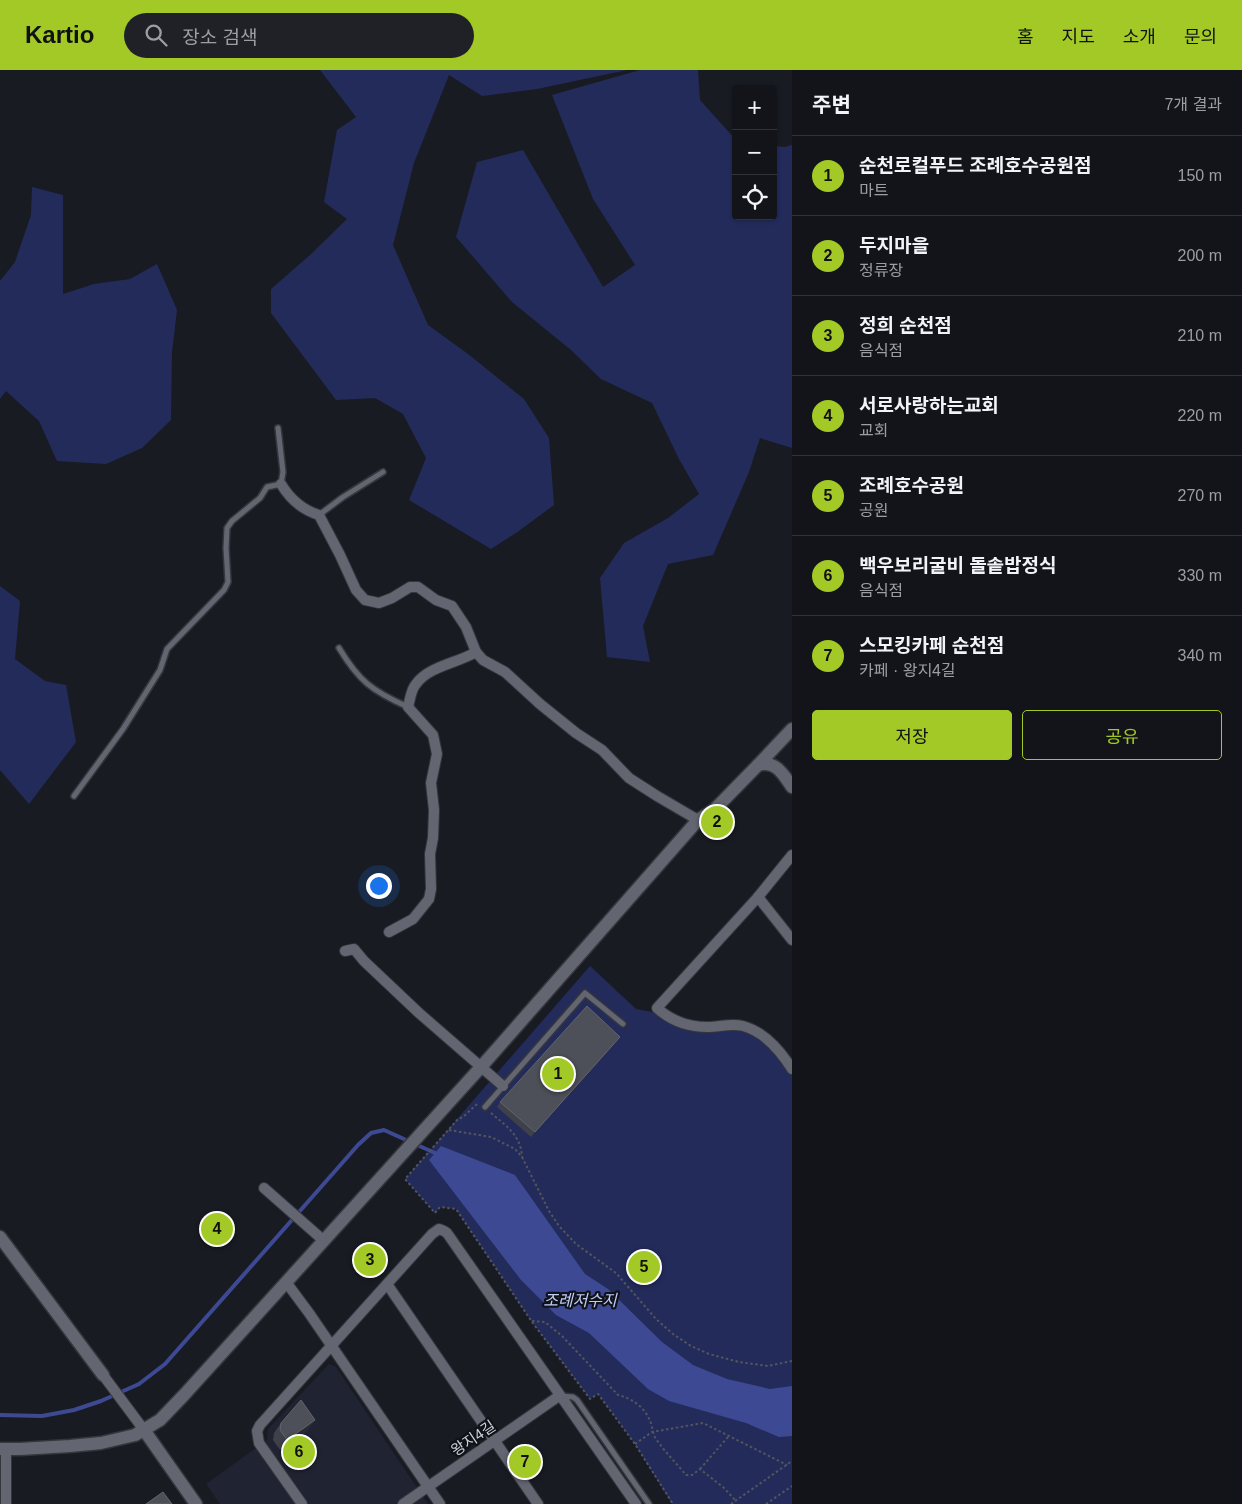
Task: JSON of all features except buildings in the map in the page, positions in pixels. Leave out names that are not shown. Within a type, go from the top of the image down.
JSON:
[{"type":"street","points":[[281,484],[296,502],[309,512],[319,516],[356,590],[365,600],[379,603],[392,598],[410,587],[418,587],[436,600],[452,606],[466,627],[476,652],[483,660],[505,672],[576,732],[602,750],[630,778],[698,820]]},
{"type":"street","points":[[390,932],[413,919],[429,899],[431,888],[430,854],[433,838],[434,810],[431,783],[437,754],[433,735],[408,707],[415,684],[447,663],[476,652]]},
{"type":"street","points":[[6,1504],[3,1449],[101,1443],[135,1435],[160,1420],[481,1067],[698,820],[715,809],[792,729]]},
{"type":"street","points":[[758,765],[766,763],[774,765],[792,787]]},
{"type":"street","points":[[792,855],[758,897],[657,1008],[672,1019],[685,1024],[707,1027],[741,1026],[755,1031],[768,1039],[782,1053],[792,1069]]},
{"type":"street","points":[[758,897],[792,940]]},
{"type":"street","points":[[345,951],[354,950],[419,1013],[502,1086]]},
{"type":"street","points":[[264,1188],[323,1240]]},
{"type":"street","points":[[302,1504],[258,1442],[257,1431],[260,1425],[331,1346],[432,1234],[439,1229],[444,1230],[447,1234],[636,1504]]},
{"type":"street","points":[[0,1237],[134,1416],[196,1504]]},
{"type":"street","points":[[286,1282],[440,1504]]},
{"type":"street","points":[[387,1284],[538,1504]]},
{"type":"street","name":"왕지4길","points":[[402,1504],[559,1396]]},
{"type":"lane","points":[[74,796],[131,718],[160,670],[167,649],[224,590],[228,582],[227,528],[232,521],[260,498],[268,487],[281,484],[283,472],[278,428]]},
{"type":"lane","points":[[319,516],[343,497],[383,472]]},
{"type":"lane","points":[[339,648],[359,678],[382,695],[408,707]]},
{"type":"lane","points":[[485,1107],[585,993],[623,1024]]},
{"type":"lane","points":[[559,1396],[573,1397],[577,1400],[649,1504]]},
{"type":"path","points":[[522,1157],[522,1148],[518,1138],[479,1102],[464,1117],[458,1119],[405,1179],[435,1213],[440,1207],[456,1208],[532,1322],[590,1399],[598,1394],[634,1444],[673,1504]]},
{"type":"path","points":[[449,1130],[491,1137],[514,1149],[522,1157],[549,1211],[559,1226],[576,1244],[616,1273],[656,1319],[673,1334],[691,1346],[709,1354],[738,1362],[768,1366],[792,1361]]},
{"type":"path","points":[[532,1322],[545,1322],[562,1336],[618,1395],[637,1403],[651,1421],[654,1437],[686,1475],[692,1476],[700,1469],[728,1436]]},
{"type":"path","points":[[634,1444],[652,1432],[703,1423],[787,1465]]},
{"type":"path","points":[[731,1504],[792,1461]]},
{"type":"path","points":[[700,1469],[724,1488],[736,1501]]},
{"type":"path","points":[[766,1504],[792,1486]]},
{"type":"shaded area","points":[[320,70],[627,70],[537,89],[482,96],[449,75],[414,163],[393,245],[428,325],[524,399],[549,438],[554,505],[491,549],[409,500],[426,458],[403,414],[375,398],[336,400],[271,313],[271,289],[347,219],[324,202],[337,130],[356,117]]},
{"type":"shaded area","points":[[640,70],[698,70],[700,100],[732,136],[732,220],[777,220],[777,146],[792,145],[792,448],[760,438],[749,472],[713,555],[668,564],[643,626],[650,662],[607,657],[600,578],[624,543],[668,518],[699,494],[679,459],[652,403],[601,379],[571,350],[512,302],[456,237],[477,162],[523,150],[603,287],[635,265],[593,199],[552,95]]},
{"type":"shaded area","points":[[32,187],[63,195],[63,294],[94,284],[130,279],[157,264],[177,310],[172,352],[171,420],[142,448],[106,464],[57,461],[39,421],[6,391],[0,399],[0,281],[15,262],[31,215]]},
{"type":"shaded area","points":[[0,586],[20,601],[15,659],[45,681],[66,685],[76,742],[29,804],[0,770]]},
{"type":"shaded area","points":[[590,966],[636,1009],[652,1012],[666,1021],[748,1032],[768,1043],[792,1075],[792,1504],[672,1504],[635,1444],[598,1394],[590,1399],[532,1322],[456,1209],[440,1207],[435,1213],[405,1179]]},
{"type":"shaded area","points":[[329,1364],[336,1367],[428,1504],[220,1504],[206,1484],[267,1440],[268,1429]]},
{"type":"water","name":"조례저수지","points":[[441,1146],[515,1175],[585,1274],[608,1289],[662,1342],[693,1365],[727,1379],[770,1389],[792,1386],[792,1436],[779,1437],[746,1423],[669,1401],[648,1389],[589,1333],[556,1315],[521,1280],[429,1160]]},
{"type":"waterway","points":[[0,1415],[42,1416],[74,1410],[101,1401],[139,1384],[165,1364],[358,1145],[371,1133],[384,1130],[435,1153]]},
{"type":"place","name":"두지마을","points":[[717,822]]},
{"type":"place","name":"순천로컬푸드 조례호수공원점","points":[[558,1074]]},
{"type":"place","name":"서로사랑하는교회","points":[[217,1229]]},
{"type":"place","name":"정희 순천점","points":[[370,1260]]},
{"type":"place","name":"조례호수공원","points":[[644,1267]]},
{"type":"place","name":"백우보리굴비 돌솥밥정식","points":[[299,1452]]},
{"type":"place","name":"스모킹카페 순천점","points":[[525,1462]]}]
